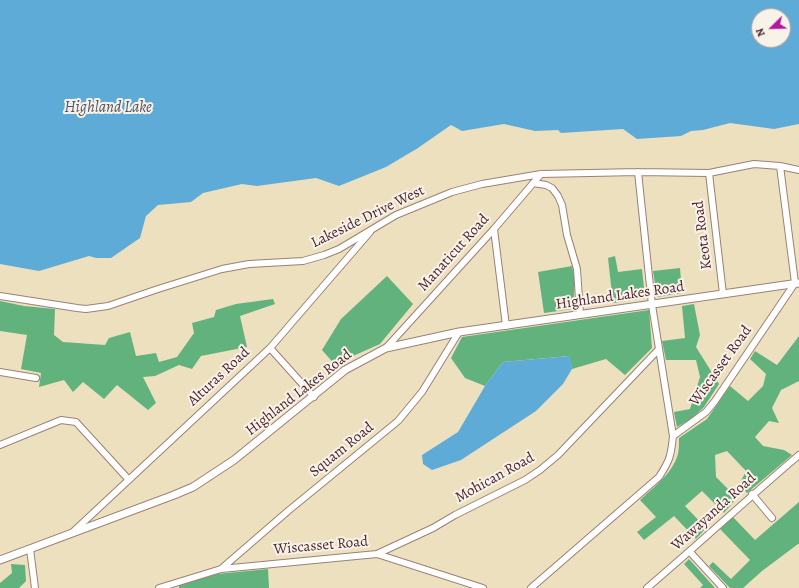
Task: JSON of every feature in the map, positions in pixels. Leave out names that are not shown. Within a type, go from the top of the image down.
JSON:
[{"type":"street","name":"Lakeside Drive West","points":[[0,296],[77,308],[96,308],[108,306],[222,269],[249,264],[303,261],[324,255],[339,249],[396,215],[452,192],[482,184],[541,174],[638,172],[708,173],[754,164],[780,166],[799,170]]},
{"type":"street","points":[[780,166],[797,283]]},
{"type":"street","points":[[531,588],[659,477],[672,454],[673,436],[652,305],[638,172]]},
{"type":"street","name":"Keota Road","points":[[708,173],[723,294]]},
{"type":"street","name":"Manaticut Road","points":[[386,348],[494,229],[541,174]]},
{"type":"street","points":[[533,183],[546,185],[552,188],[562,205],[567,235],[577,269],[580,314]]},
{"type":"street","name":"Alturas Road","points":[[71,534],[270,348],[373,228]]},
{"type":"street","points":[[494,229],[506,326]]},
{"type":"street","name":"Highland Lakes Road","points":[[0,560],[193,487],[234,460],[346,370],[386,348],[459,332],[797,283]]},
{"type":"street","name":"Wiscasset Road","points":[[673,436],[706,412],[715,401],[797,283]]},
{"type":"street","name":"Squam Road","points":[[220,569],[398,421],[422,392],[459,332]]},
{"type":"street","points":[[270,348],[314,397]]},
{"type":"street","name":"Mohican Road","points":[[377,554],[433,528],[455,515],[525,480],[540,470],[558,455],[659,349]]},
{"type":"street","points":[[0,372],[36,378]]},
{"type":"street","points":[[0,445],[61,420],[76,422],[129,480]]},
{"type":"street","name":"Wawayanda Road","points":[[647,588],[690,552],[752,494],[799,455]]},
{"type":"street","points":[[752,494],[772,518]]},
{"type":"street","points":[[30,549],[35,588]]},
{"type":"street","points":[[690,552],[723,588]]},
{"type":"street","name":"Wiscasset Road","points":[[159,588],[220,569],[377,554],[483,588]]},
{"type":"green space","points":[[615,256],[618,272],[642,269],[645,298],[613,303],[608,258]]},
{"type":"green space","points":[[572,266],[575,280],[573,309],[544,313],[538,272]]},
{"type":"green space","points":[[680,268],[682,293],[657,297],[653,271]]},
{"type":"green space","points":[[387,276],[413,304],[380,344],[353,356],[336,366],[322,350],[341,319]]},
{"type":"green space","points":[[273,299],[275,304],[240,316],[247,347],[201,356],[192,369],[179,365],[155,376],[143,377],[156,403],[148,410],[117,385],[104,399],[83,382],[73,392],[64,380],[39,387],[41,373],[21,369],[27,335],[0,331],[0,301],[24,306],[55,309],[54,335],[63,342],[105,345],[109,338],[130,332],[136,356],[156,353],[159,362],[177,357],[194,333],[192,323],[214,317],[216,310],[236,304]]},
{"type":"green space","points":[[694,304],[700,335],[696,347],[719,384],[704,407],[691,419],[677,427],[674,412],[690,409],[700,377],[696,360],[666,360],[662,341],[685,338],[682,306]]},
{"type":"green space","points":[[649,310],[652,348],[625,375],[606,359],[572,369],[569,356],[503,362],[485,386],[465,378],[451,358],[462,337]]},
{"type":"green space","points":[[799,336],[799,381],[781,390],[772,408],[779,423],[769,421],[755,437],[763,446],[784,450],[792,455],[747,493],[739,485],[746,471],[727,451],[715,455],[716,477],[737,498],[724,513],[702,491],[685,506],[706,528],[696,539],[674,516],[644,540],[637,532],[656,517],[640,500],[672,468],[678,454],[679,438],[707,419],[730,386],[748,401],[763,386],[766,374],[750,359],[755,351],[777,365]]},
{"type":"green space","points":[[799,502],[799,544],[762,571],[743,588],[730,588],[709,566],[713,562],[731,579],[750,560],[720,529],[733,517],[755,540]]},
{"type":"green space","points":[[689,559],[715,588],[700,588],[703,585],[684,564]]},
{"type":"green space","points":[[11,564],[25,565],[26,581],[19,588],[0,588],[0,583],[12,573]]},
{"type":"green space","points":[[268,569],[269,588],[179,588],[179,585],[217,574]]},
{"type":"water","name":"Highland Lake","points":[[0,0],[799,0],[799,124],[774,129],[730,123],[703,130],[691,131],[681,136],[637,139],[623,129],[561,133],[558,130],[535,131],[504,124],[462,131],[451,125],[418,148],[386,167],[339,186],[316,178],[257,186],[242,184],[203,193],[191,202],[158,205],[146,216],[140,238],[111,258],[96,258],[89,256],[39,271],[0,264]]},
{"type":"water","points":[[570,356],[572,369],[563,384],[536,411],[461,460],[432,470],[423,464],[422,455],[458,432],[485,386],[503,362]]}]
